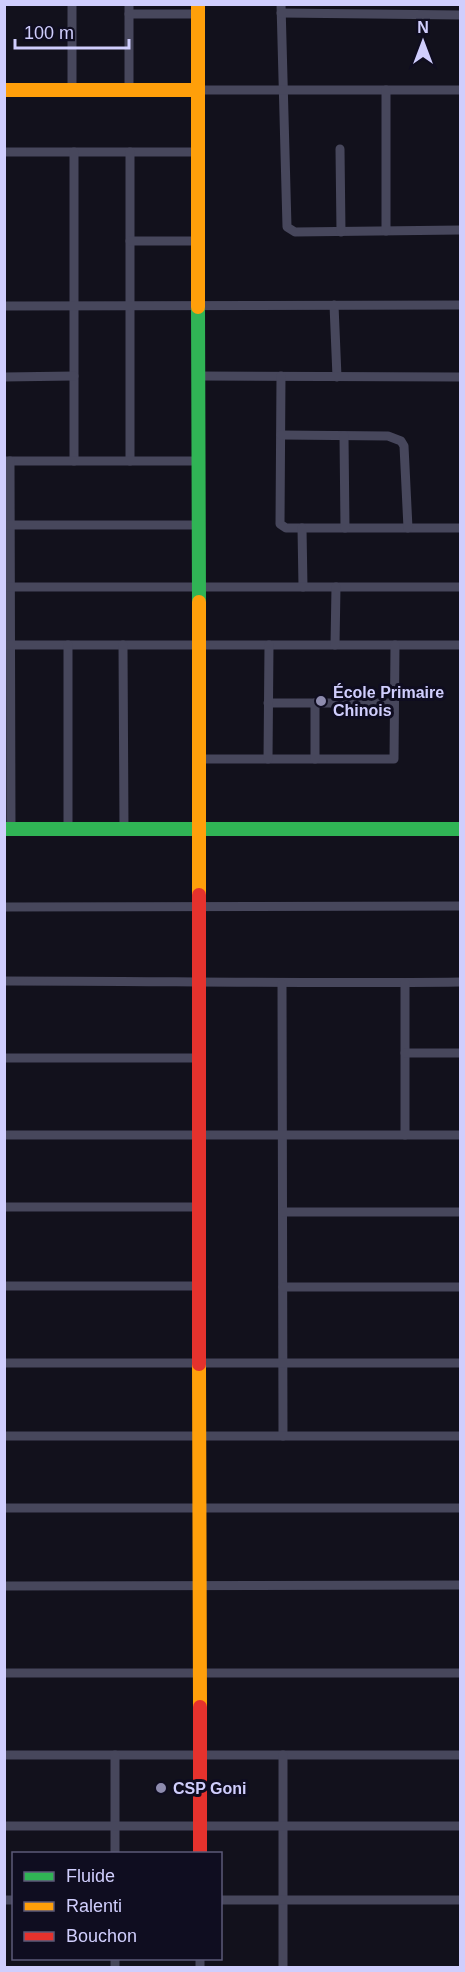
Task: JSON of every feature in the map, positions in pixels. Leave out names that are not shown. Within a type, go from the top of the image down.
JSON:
[{"type":"street","points":[[72,4],[72,90]]},
{"type":"street","points":[[129,90],[129,9],[198,9],[200,1852]]},
{"type":"street","points":[[460,15],[281,9],[285,223],[287,227],[295,232],[460,230]]},
{"type":"street","points":[[4,90],[460,90]]},
{"type":"street","points":[[386,90],[386,231]]},
{"type":"street","points":[[340,149],[341,232]]},
{"type":"street","points":[[4,152],[198,152]]},
{"type":"street","points":[[74,152],[74,461]]},
{"type":"street","points":[[130,152],[130,461]]},
{"type":"street","points":[[130,241],[199,241]]},
{"type":"street","points":[[334,305],[337,377]]},
{"type":"street","points":[[4,306],[460,305]]},
{"type":"street","points":[[4,376],[74,376]]},
{"type":"street","points":[[199,376],[460,377]]},
{"type":"street","points":[[281,376],[280,524],[286,528],[460,528]]},
{"type":"street","points":[[281,435],[388,436],[401,441],[404,447],[408,528]]},
{"type":"street","points":[[344,436],[345,528]]},
{"type":"street","points":[[199,461],[7,461],[8,829],[460,829]]},
{"type":"street","points":[[7,525],[199,525]]},
{"type":"street","points":[[302,528],[303,586]]},
{"type":"street","points":[[335,645],[336,586]]},
{"type":"street","points":[[7,587],[460,586]]},
{"type":"street","points":[[7,645],[460,645]]},
{"type":"street","points":[[68,645],[68,829]]},
{"type":"street","points":[[123,645],[124,829]]},
{"type":"street","points":[[268,759],[269,645]]},
{"type":"street","points":[[199,759],[394,759],[395,645]]},
{"type":"street","points":[[268,703],[394,703]]},
{"type":"street","points":[[315,703],[315,759]]},
{"type":"street","points":[[4,907],[460,906]]},
{"type":"street","points":[[4,981],[199,981],[282,984],[460,982]]},
{"type":"street","points":[[405,983],[405,1135]]},
{"type":"street","points":[[282,984],[283,1436]]},
{"type":"street","points":[[405,1053],[460,1053]]},
{"type":"street","points":[[4,1058],[199,1058]]},
{"type":"street","points":[[4,1135],[460,1135]]},
{"type":"street","points":[[4,1207],[199,1206]]},
{"type":"street","points":[[283,1212],[460,1212]]},
{"type":"street","points":[[4,1286],[199,1286]]},
{"type":"street","points":[[283,1287],[460,1287]]},
{"type":"street","points":[[4,1363],[460,1363]]},
{"type":"street","points":[[4,1436],[460,1436]]},
{"type":"street","points":[[4,1508],[460,1508]]},
{"type":"street","points":[[4,1586],[460,1586]]},
{"type":"street","points":[[4,1673],[460,1672]]},
{"type":"street","points":[[4,1755],[460,1755]]},
{"type":"street","points":[[115,1755],[115,1852]]},
{"type":"street","points":[[283,1755],[283,1968]]},
{"type":"street","points":[[4,1826],[460,1826]]},
{"type":"street","points":[[222,1900],[460,1900]]},
{"type":"traffic: fast","points":[[198,307],[199,602]]},
{"type":"traffic: fast","points":[[4,829],[460,829]]},
{"type":"traffic: slow","points":[[198,4],[198,307]]},
{"type":"traffic: slow","points":[[4,90],[198,90]]},
{"type":"traffic: slow","points":[[199,602],[199,895]]},
{"type":"traffic: slow","points":[[199,1364],[200,1707]]},
{"type":"traffic: jam","points":[[199,895],[199,1364]]},
{"type":"traffic: jam","points":[[200,1707],[200,1852]]},
{"type":"place","name":"École Primaire Chinois","points":[[321,701]]},
{"type":"place","name":"CSP Goni","points":[[161,1788]]}]
